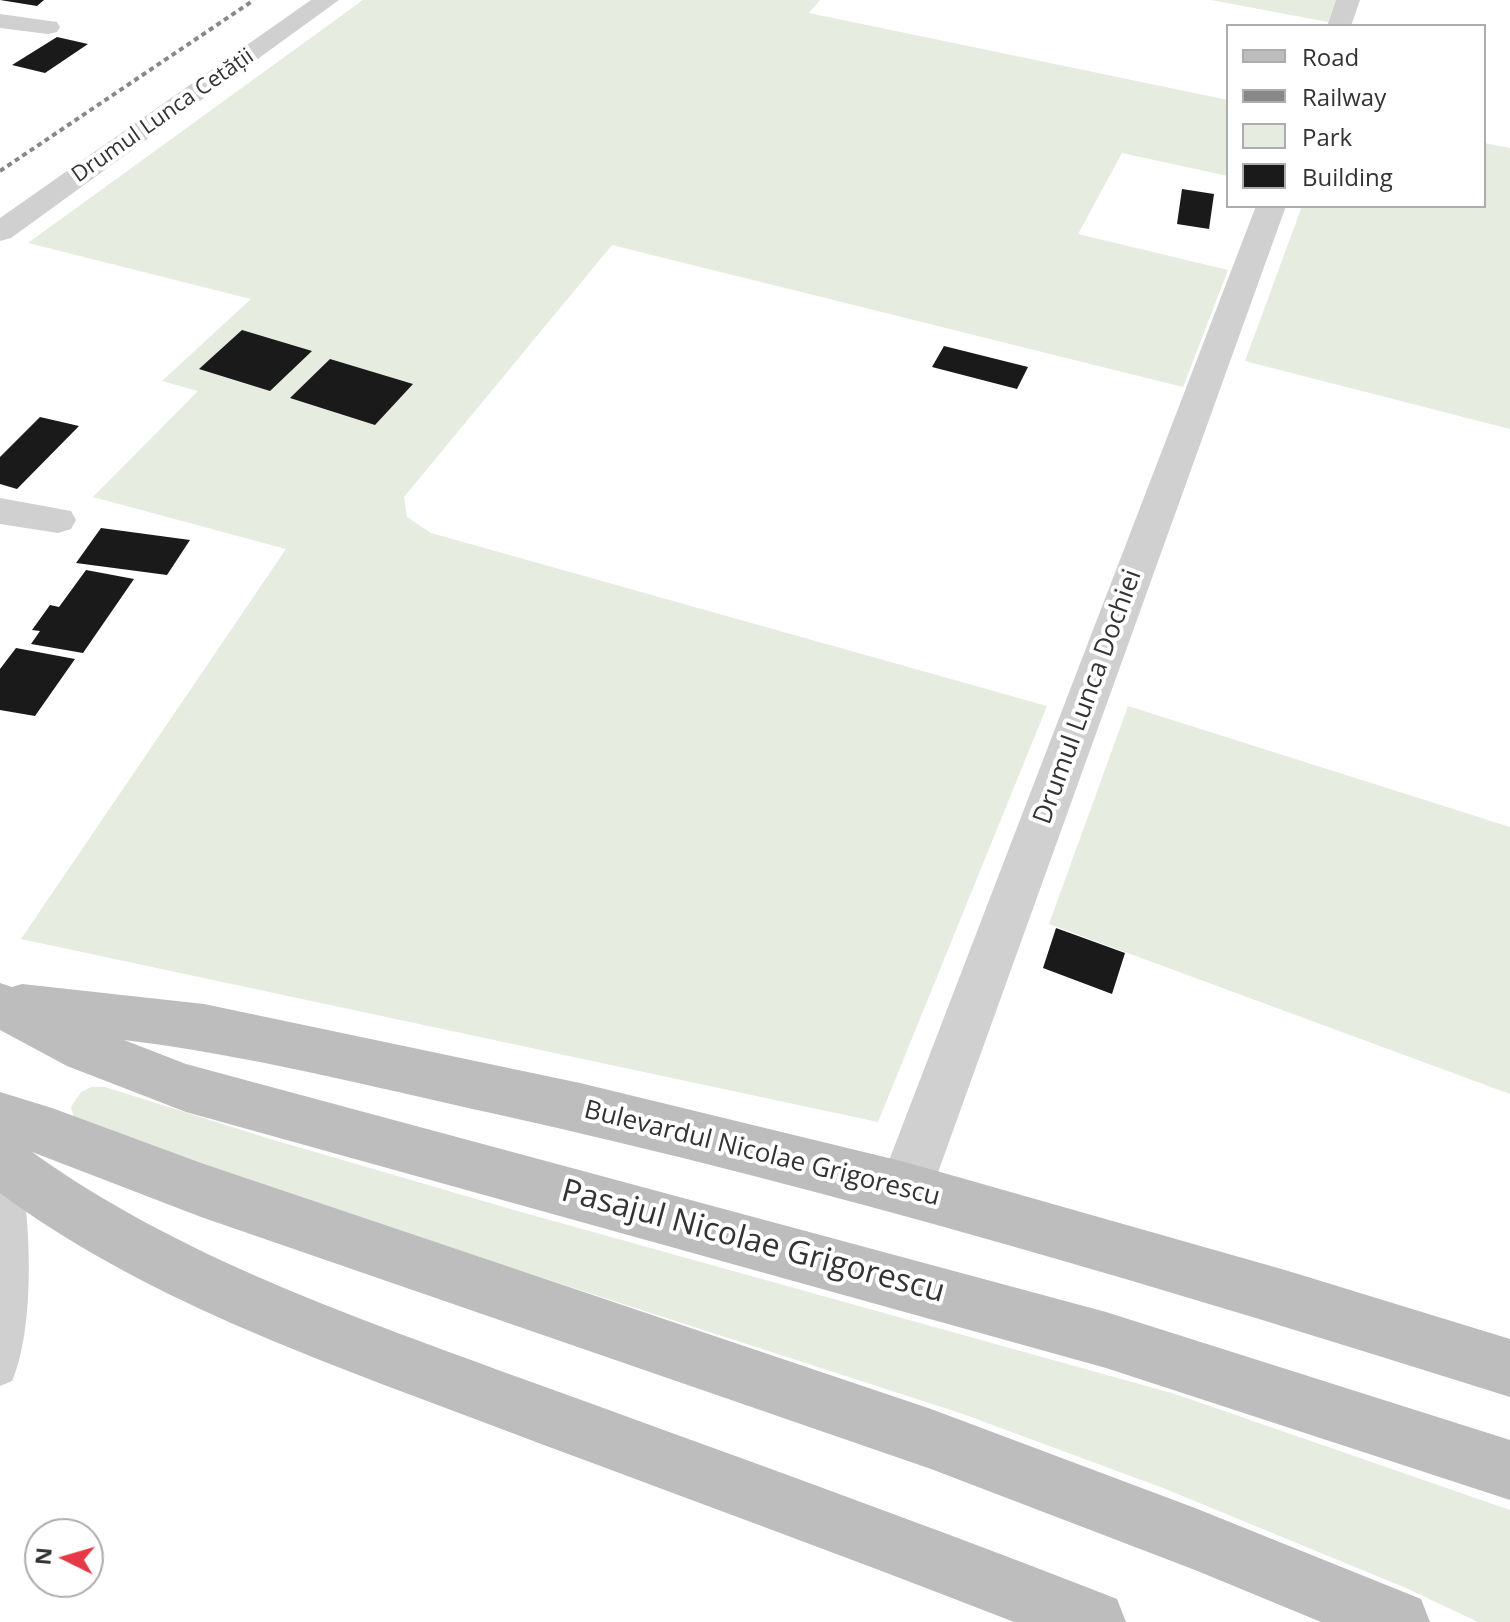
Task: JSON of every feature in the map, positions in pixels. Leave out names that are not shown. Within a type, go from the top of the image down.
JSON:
[{"type":"main road","name":"Bulevardul Nicolae Grigorescu","points":[[0,1004],[133,1017],[271,1039],[580,1108],[905,1189],[1285,1298],[1510,1368]]},
{"type":"main road","name":"Pasajul Nicolae Grigorescu","points":[[0,1004],[85,1049],[186,1088],[1091,1335],[1510,1470]]},
{"type":"main road","points":[[1,1147],[52,1133],[216,1195],[931,1439],[1195,1539],[1398,1622]]},
{"type":"main road","points":[[1,1147],[125,1241],[234,1295],[383,1356],[862,1531],[1094,1622]]},
{"type":"street","name":"Drumul Lunca Cetății","points":[[0,232],[327,0]]},
{"type":"street","points":[[1340,24],[1348,0]]},
{"type":"street","points":[[0,21],[48,27]]},
{"type":"street","name":"Drumul Lunca Dochiei","points":[[905,1189],[1270,208]]},
{"type":"street","points":[[0,511],[58,520]]},
{"type":"lane","points":[[0,1369],[14,1258],[13,1204],[1,1147]]},
{"type":"green space","points":[[363,0],[820,0],[809,13],[1226,100],[1226,176],[1122,153],[1078,234],[1228,270],[1183,387],[612,245],[404,497],[407,517],[431,533],[1047,706],[878,1122],[21,939],[286,549],[93,497],[198,391],[162,381],[251,299],[28,243]]},
{"type":"green space","points":[[1211,0],[1336,0],[1328,22]]},
{"type":"green space","points":[[1486,143],[1510,148],[1510,429],[1245,361],[1301,208],[1486,208]]},
{"type":"green space","points":[[1128,706],[1510,827],[1510,1094],[1049,924]]},
{"type":"green space","points":[[91,1087],[105,1087],[514,1210],[1175,1394],[1510,1510],[1510,1622],[1478,1622],[1406,1588],[1163,1488],[960,1413],[243,1181],[74,1118],[71,1107],[81,1092]]},
{"type":"building","points":[[0,0],[44,0],[37,6]]},
{"type":"building","points":[[57,37],[88,44],[45,73],[12,65]]},
{"type":"building","points":[[1182,189],[1214,194],[1209,229],[1177,224]]},
{"type":"building","points":[[242,330],[312,351],[270,391],[199,369]]},
{"type":"building","points":[[944,346],[1028,367],[1017,389],[932,367]]},
{"type":"building","points":[[330,359],[413,384],[375,425],[290,398]]},
{"type":"building","points":[[40,417],[79,426],[17,489],[0,484],[0,457]]},
{"type":"building","points":[[101,528],[190,540],[167,575],[76,563]]},
{"type":"building","points":[[86,570],[134,579],[83,653],[31,644],[40,631],[32,630],[50,605],[59,607]]},
{"type":"building","points":[[16,648],[75,659],[35,716],[0,710],[0,669]]},
{"type":"building","points":[[1056,928],[1125,953],[1112,994],[1043,968]]},
{"type":"railway","points":[[0,171],[254,0]]}]
